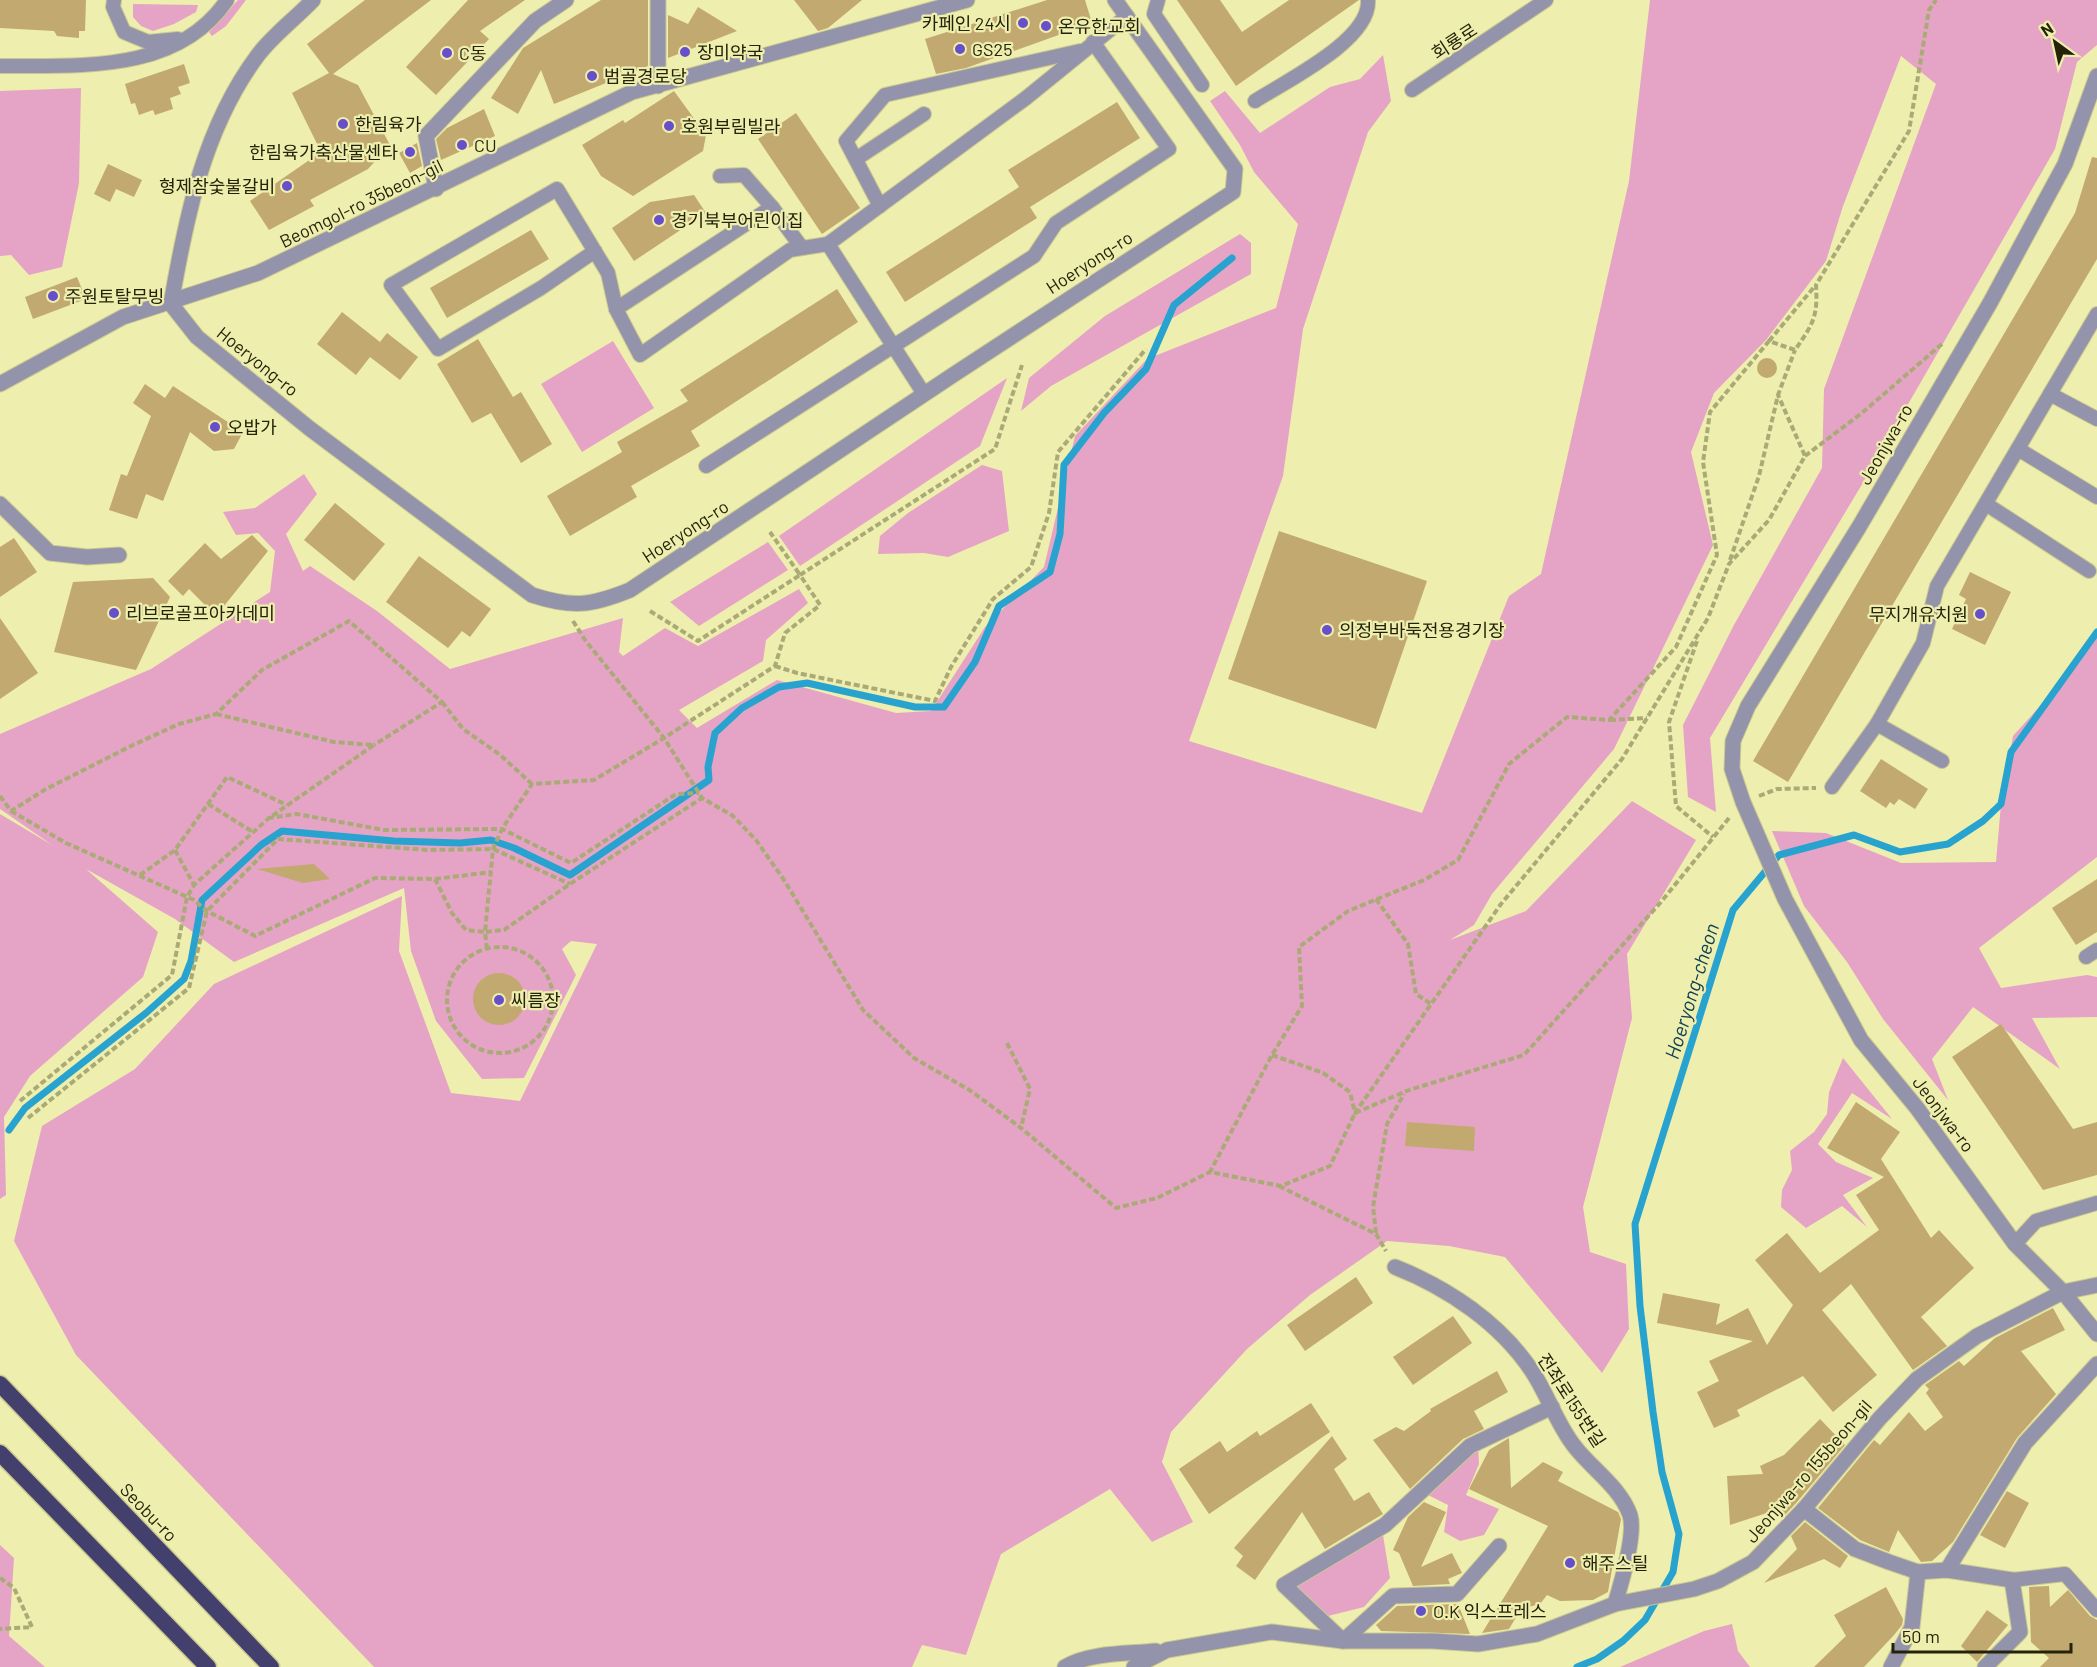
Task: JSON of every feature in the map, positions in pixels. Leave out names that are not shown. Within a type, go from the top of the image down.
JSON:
[{"type":"highway","name":"Seobu-ro","points":[[0,1384],[271,1667]]},
{"type":"highway","points":[[0,1453],[207,1667]]},
{"type":"street","points":[[171,304],[192,196],[221,117],[259,54],[313,0]]},
{"type":"street","points":[[436,189],[426,136],[535,21],[566,0]]},
{"type":"street","points":[[658,0],[660,10],[658,86]]},
{"type":"street","name":"Beomgol-ro 35beon-gil","points":[[0,384],[123,317],[171,304],[258,273],[436,189],[632,92],[967,0]]},
{"type":"street","points":[[1115,0],[1127,16]]},
{"type":"street","name":"Hoeryong-ro","points":[[171,304],[197,337],[309,428],[532,595],[563,605],[603,601],[630,590],[1233,192],[1235,170],[1127,16]]},
{"type":"street","name":"Jeonjwa-ro","points":[[2097,76],[2065,164],[1990,303],[1859,527],[1748,706],[1733,741],[1732,769],[1754,829],[1785,899],[1861,1040],[1917,1108],[2015,1244],[2063,1292],[2097,1334]]},
{"type":"street","points":[[0,504],[50,553],[87,557],[119,555]]},
{"type":"street","name":"전좌로155번길","points":[[1395,1267],[1424,1279],[1465,1303],[1500,1335],[1531,1370],[1574,1446],[1614,1490],[1630,1516],[1628,1564],[1615,1604]]},
{"type":"street","name":"Jeonjwa-ro 155beon-gil","points":[[1134,1667],[1167,1650],[1272,1632],[1343,1641],[1432,1641],[1478,1644],[1537,1634],[1615,1604],[1694,1589],[1718,1581],[1753,1562],[1804,1509],[1879,1419],[1917,1379],[1977,1336],[2063,1292],[2097,1285]]},
{"type":"street","points":[[1947,1570],[2025,1443],[2097,1364]]},
{"type":"street","points":[[1499,1546],[1456,1594],[1393,1596],[1343,1641],[1284,1585],[1385,1526],[1470,1446],[1552,1407]]},
{"type":"street","points":[[1804,1509],[1855,1549],[1918,1572],[1947,1570],[2012,1580],[2020,1632],[1984,1667]]},
{"type":"street","points":[[1891,1667],[1912,1627],[1918,1572]]},
{"type":"street","points":[[1065,1667],[1074,1662],[1101,1657],[1167,1650]]},
{"type":"lane","points":[[114,0],[113,8],[124,32],[148,42],[189,38]]},
{"type":"lane","points":[[0,66],[77,66],[144,59],[189,38],[217,15],[227,0]]},
{"type":"lane","points":[[1158,0],[1154,15],[1202,84]]},
{"type":"lane","points":[[1256,101],[1350,39],[1369,11],[1368,0]]},
{"type":"lane","name":"회룡로","points":[[1412,90],[1546,0]]},
{"type":"lane","points":[[595,251],[541,288],[438,349],[392,285],[557,189],[595,251],[608,273],[616,309],[640,355],[790,250],[828,243],[1026,98],[1127,16]]},
{"type":"lane","points":[[880,206],[846,141],[885,95],[1089,46]]},
{"type":"lane","points":[[706,466],[1034,256],[1056,223],[1169,149],[1089,46]]},
{"type":"lane","points":[[856,159],[924,114]]},
{"type":"lane","points":[[720,176],[744,175],[772,207],[802,248]]},
{"type":"lane","points":[[616,309],[772,207]]},
{"type":"lane","points":[[828,243],[924,394]]},
{"type":"lane","points":[[1832,788],[1877,724],[1923,643],[1937,586],[2097,314]]},
{"type":"lane","points":[[2050,394],[2097,419]]},
{"type":"lane","points":[[2018,449],[2097,497]]},
{"type":"lane","points":[[1986,504],[2089,571]]},
{"type":"lane","points":[[1877,724],[1942,761]]},
{"type":"lane","points":[[2015,1244],[2036,1221],[2097,1203]]},
{"type":"lane","points":[[2012,1580],[2065,1574],[2097,1610]]},
{"type":"path","points":[[1609,720],[1676,647],[1717,555],[1703,462],[1710,412],[1816,285],[1909,132],[1929,10],[1936,0]]},
{"type":"path","points":[[1713,837],[1676,806],[1669,722],[1700,631],[1729,564],[1760,476],[1778,395],[1795,350],[1809,329],[1817,310],[1816,285]]},
{"type":"path","points":[[1729,564],[1769,520],[1805,456],[1862,412],[1951,336]]},
{"type":"path","points":[[1769,340],[1795,350]]},
{"type":"path","points":[[776,666],[797,673],[935,701],[951,667],[993,599],[1031,567],[1049,513],[1058,452],[1146,349]]},
{"type":"path","points":[[650,612],[698,641],[994,449],[1022,365]]},
{"type":"path","points":[[1778,395],[1805,456]]},
{"type":"path","points":[[216,714],[262,670],[350,621],[442,702],[463,729],[499,754],[532,784],[594,780],[776,666],[784,633],[820,605],[770,532]]},
{"type":"path","points":[[563,605],[585,640],[664,738],[700,796]]},
{"type":"path","points":[[1281,1186],[1330,1166],[1355,1113],[1501,904],[1622,759],[1700,631]]},
{"type":"path","points":[[20,1101],[172,975],[187,897],[194,885],[286,805],[442,702]]},
{"type":"path","points":[[10,811],[46,789],[178,724],[216,714],[334,742],[374,745]]},
{"type":"path","points":[[269,818],[297,814],[384,830],[501,831],[571,863],[676,794],[700,796],[733,816],[756,840],[784,880],[864,1010],[914,1058],[971,1091],[1021,1128],[1116,1208],[1157,1198],[1210,1172],[1272,1055],[1302,1006],[1299,947],[1348,911],[1424,880],[1458,860],[1509,764],[1566,717],[1609,720],[1647,718]]},
{"type":"path","points":[[140,874],[175,850],[227,777],[286,805]]},
{"type":"path","points":[[487,949],[485,932],[494,847],[501,831],[532,784]]},
{"type":"path","points":[[1355,1113],[1405,1092],[1524,1055],[1661,902],[1743,802],[1777,789],[1832,788]]},
{"type":"path","points":[[0,796],[10,811],[66,843],[195,900],[205,909],[255,936],[375,878],[435,879],[491,872]]},
{"type":"path","points":[[435,879],[452,913],[466,930],[485,932],[504,930],[700,796]]},
{"type":"path","points":[[208,804],[253,832]]},
{"type":"path","points":[[28,1118],[189,988],[205,909],[278,839],[428,850],[494,847],[570,884]]},
{"type":"path","points":[[175,850],[194,885]]},
{"type":"path","points":[[1376,900],[1408,944],[1416,994],[1431,1004]]},
{"type":"path","points":[[487,949],[513,949],[531,958],[544,972],[552,997],[552,1010],[546,1027],[534,1040],[519,1049],[501,1053],[484,1051],[468,1043],[456,1030],[448,1014],[446,996],[451,979],[461,964],[475,953],[487,949]]},
{"type":"path","points":[[1007,1043],[1030,1089],[1021,1128]]},
{"type":"path","points":[[1272,1055],[1323,1073],[1350,1092],[1355,1113]]},
{"type":"path","points":[[1395,1267],[1376,1234],[1373,1207],[1387,1124],[1405,1092]]},
{"type":"path","points":[[1210,1172],[1281,1186],[1376,1234]]},
{"type":"path","points":[[0,1578],[14,1588],[32,1627],[0,1629]]},
{"type":"shaded area","points":[[238,0],[246,0],[226,26],[212,36],[209,32]]},
{"type":"shaded area","points":[[1650,0],[2097,0],[2097,45],[2077,62],[2055,149],[1861,486],[1710,738],[1716,812],[1688,797],[1683,725],[1734,625],[1822,468],[1824,389],[1936,84],[1901,56],[1843,206],[1826,261],[1766,340],[1714,393],[1691,452],[1713,545],[1614,749],[1492,894],[1474,925],[1450,940],[1526,911],[1632,801],[1696,840],[1627,954],[1632,1018],[1583,1207],[1590,1252],[1626,1264],[1629,1329],[1602,1373],[1505,1257],[1449,1246],[1387,1241],[1310,1295],[1247,1349],[1171,1432],[1162,1462],[1193,1522],[1152,1542],[1110,1489],[1001,1554],[966,1655],[922,1645],[912,1667],[374,1667],[76,1355],[14,1241],[42,1126],[135,1069],[214,984],[402,896],[399,951],[451,1093],[520,1101],[597,944],[571,941],[562,949],[576,975],[524,1078],[482,1079],[436,1021],[411,951],[404,888],[234,962],[175,919],[86,869],[158,932],[143,977],[30,1076],[4,1117],[6,1195],[0,1199],[0,814],[52,845],[0,809],[0,734],[151,669],[270,592],[275,551],[258,533],[236,535],[223,512],[255,508],[304,474],[317,494],[286,534],[303,571],[310,566],[377,611],[450,669],[623,618],[619,652],[623,656],[665,628],[698,646],[799,589],[808,603],[766,640],[763,661],[679,710],[697,728],[777,680],[896,713],[931,711],[985,627],[1044,567],[1075,436],[1147,359],[1276,308],[1298,224],[1254,172],[1240,145],[1210,101],[1225,91],[1260,133],[1330,87],[1360,79],[1383,55],[1391,101],[1368,132],[1303,329],[1283,476],[1189,741],[1422,813],[1509,596],[1541,574],[1629,181]]},
{"type":"shaded area","points":[[133,4],[198,5],[196,12],[174,24],[153,31],[141,26],[133,17]]},
{"type":"shaded area","points":[[81,88],[79,183],[62,267],[29,275],[11,255],[0,256],[0,91]]},
{"type":"shaded area","points":[[1240,234],[1251,243],[1251,274],[1051,386],[1021,411],[1029,378],[1105,316]]},
{"type":"shaded area","points":[[613,341],[654,408],[582,452],[541,384]]},
{"type":"shaded area","points":[[1007,378],[980,446],[800,566],[779,536]]},
{"type":"shaded area","points":[[982,465],[1002,471],[1009,531],[948,557],[924,553],[878,554],[880,536],[908,513]]},
{"type":"shaded area","points":[[768,542],[788,570],[699,626],[670,602]]},
{"type":"shaded area","points":[[2097,634],[2097,857],[1979,948],[2001,988],[2087,975],[2097,977],[2097,1017],[2032,1018],[2060,1069],[1973,1007],[1932,1059],[1948,1100],[1883,1019],[1847,962],[1804,906],[1772,831],[1826,833],[1901,863],[1996,862],[2001,804],[2013,736],[2078,664]]},
{"type":"shaded area","points":[[1843,1058],[1892,1119],[1852,1093],[1818,1144],[1836,1162],[1873,1178],[1843,1195],[1867,1227],[1842,1206],[1806,1228],[1781,1207],[1782,1190],[1792,1170],[1790,1151],[1814,1132],[1827,1114],[1829,1092]]},
{"type":"shaded area","points":[[1478,1444],[1479,1464],[1466,1495],[1499,1509],[1484,1535],[1460,1541],[1444,1532],[1448,1505],[1426,1494]]},
{"type":"shaded area","points":[[1382,1529],[1390,1578],[1364,1607],[1324,1617],[1294,1586]]},
{"type":"shaded area","points":[[0,1545],[14,1558],[9,1636],[45,1667],[0,1667]]},
{"type":"shaded area","points":[[1732,1624],[1738,1651],[1750,1667],[1620,1667],[1704,1631]]},
{"type":"building","points":[[0,0],[86,0],[85,31],[79,31],[79,38],[57,36],[54,31],[0,28]]},
{"type":"building","points":[[365,0],[431,0],[333,74],[358,85],[390,145],[368,169],[310,200],[314,206],[269,230],[250,201],[321,152],[292,93],[329,73],[307,44]]},
{"type":"building","name":"C동","points":[[468,0],[525,0],[480,31],[489,39],[436,95],[406,67]]},
{"type":"building","points":[[601,0],[648,0],[648,66],[554,104],[541,70],[518,114],[491,98],[523,48]]},
{"type":"building","points":[[794,0],[862,0],[828,28],[818,31]]},
{"type":"building","points":[[1047,0],[1085,0],[1092,23],[966,68],[936,74],[925,39]]},
{"type":"building","points":[[1177,0],[1220,0],[1242,32],[1289,0],[1359,0],[1236,86]]},
{"type":"building","points":[[698,7],[737,31],[668,58],[668,15],[688,24]]},
{"type":"building","points":[[184,64],[190,83],[178,87],[181,94],[170,98],[173,109],[155,115],[153,110],[139,115],[135,103],[131,104],[125,84]]},
{"type":"building","points":[[674,91],[706,135],[703,151],[633,196],[601,176],[582,145],[623,120],[625,123]]},
{"type":"building","points":[[1117,102],[1140,138],[1030,207],[1037,218],[905,302],[886,272],[1019,187],[1008,170]]},
{"type":"building","points":[[484,109],[495,136],[441,160],[436,139],[447,128]]},
{"type":"building","points":[[796,113],[860,208],[822,234],[758,139]]},
{"type":"building","points":[[417,143],[422,166],[410,173],[399,153]]},
{"type":"building","points":[[2092,157],[2097,158],[2097,259],[1788,782],[1753,761],[2075,213]]},
{"type":"building","points":[[108,164],[142,180],[134,197],[116,189],[110,202],[94,194]]},
{"type":"building","name":"경기북부어린이집","points":[[694,195],[706,213],[634,261],[612,228],[650,202]]},
{"type":"building","points":[[531,230],[549,259],[447,318],[430,288]]},
{"type":"building","points":[[77,277],[86,299],[33,319],[25,297]]},
{"type":"building","points":[[837,289],[858,322],[691,431],[700,446],[631,486],[637,497],[570,536],[547,496],[622,452],[617,442],[688,401],[680,390]]},
{"type":"building","points":[[342,312],[380,342],[387,333],[418,357],[400,380],[370,357],[356,375],[317,344]]},
{"type":"building","points":[[478,339],[513,397],[521,392],[552,444],[521,463],[491,413],[472,423],[437,364]]},
{"type":"building","points":[[1767,358],[1774,361],[1777,368],[1774,375],[1767,378],[1760,375],[1757,368],[1760,361]]},
{"type":"building","points":[[145,384],[165,398],[173,386],[243,432],[234,449],[214,451],[190,432],[163,501],[146,494],[137,519],[109,510],[121,474],[127,476],[151,416],[133,403]]},
{"type":"building","points":[[335,503],[385,544],[354,581],[304,540]]},
{"type":"building","name":"의정부바둑전용경기장","points":[[1279,531],[1427,581],[1376,729],[1228,679]]},
{"type":"building","points":[[252,535],[268,551],[216,616],[189,589],[183,596],[168,581],[205,543],[221,559]]},
{"type":"building","points":[[14,538],[37,572],[0,597],[0,547]]},
{"type":"building","points":[[419,556],[491,609],[470,637],[462,631],[448,648],[386,602]]},
{"type":"building","name":"무지개유치원","points":[[1970,572],[2011,592],[1985,645],[1952,629],[1966,599],[1959,595]]},
{"type":"building","name":"리브로골프아카데미","points":[[153,578],[170,597],[136,670],[54,652],[73,582]]},
{"type":"building","points":[[0,618],[38,673],[0,699]]},
{"type":"building","points":[[1881,759],[1928,789],[1915,809],[1899,799],[1894,805],[1890,802],[1886,808],[1860,791]]},
{"type":"building","points":[[314,864],[330,879],[303,883],[257,869]]},
{"type":"building","points":[[2097,879],[2097,932],[2076,945],[2052,908]]},
{"type":"building","name":"씨름장","points":[[494,973],[504,973],[518,980],[525,999],[518,1018],[504,1025],[494,1025],[484,1021],[477,1014],[473,1004],[473,994],[477,984],[484,977]]},
{"type":"building","points":[[2001,1024],[2073,1129],[2097,1122],[2097,1175],[2043,1190],[1952,1057]]},
{"type":"building","points":[[1856,1102],[1900,1132],[1881,1159],[1931,1238],[1939,1230],[1974,1268],[1921,1317],[1947,1346],[1913,1370],[1851,1284],[1822,1310],[1877,1375],[1833,1412],[1803,1376],[1737,1410],[1740,1416],[1714,1428],[1697,1392],[1719,1381],[1709,1361],[1753,1341],[1657,1323],[1663,1293],[1720,1304],[1716,1325],[1748,1308],[1767,1345],[1793,1305],[1755,1260],[1787,1233],[1820,1273],[1879,1230],[1856,1195],[1884,1177],[1827,1148]]},
{"type":"building","points":[[1407,1122],[1475,1127],[1474,1151],[1405,1146]]},
{"type":"building","points":[[1356,1277],[1373,1303],[1305,1351],[1287,1325]]},
{"type":"building","points":[[2053,1308],[2065,1330],[2021,1351],[2056,1394],[2017,1438],[1953,1542],[1932,1561],[1921,1562],[1898,1530],[1889,1552],[1860,1540],[1818,1508],[1874,1440],[1880,1445],[1909,1412],[1925,1431],[1943,1417],[1926,1393],[1929,1389],[1925,1385],[1959,1361],[1964,1366],[1995,1338]]},
{"type":"building","points":[[1453,1316],[1472,1343],[1413,1385],[1393,1357]]},
{"type":"building","points":[[1497,1371],[1508,1392],[1474,1411],[1484,1429],[1463,1439],[1410,1489],[1373,1440],[1396,1427],[1404,1431],[1431,1411],[1430,1409]]},
{"type":"building","points":[[1311,1403],[1330,1432],[1209,1514],[1179,1469],[1220,1441],[1227,1452],[1257,1431],[1260,1436]]},
{"type":"building","points":[[1820,1419],[1845,1445],[1797,1502],[1783,1517],[1779,1509],[1730,1525],[1727,1476],[1763,1474],[1760,1466],[1784,1455]]},
{"type":"building","points":[[1332,1436],[1347,1459],[1334,1469],[1354,1501],[1369,1492],[1383,1514],[1325,1549],[1302,1512],[1255,1580],[1236,1566],[1243,1556],[1234,1548]]},
{"type":"building","name":"해주스틸","points":[[1509,1438],[1511,1488],[1543,1462],[1563,1472],[1558,1481],[1618,1512],[1621,1519],[1608,1592],[1593,1600],[1560,1601],[1547,1595],[1540,1604],[1521,1609],[1509,1629],[1482,1633],[1548,1526],[1469,1489],[1489,1450]]},
{"type":"building","points":[[2007,1491],[2029,1503],[2005,1548],[1980,1535]]},
{"type":"building","points":[[1424,1502],[1446,1512],[1421,1567],[1452,1553],[1462,1573],[1448,1579],[1450,1584],[1413,1586],[1399,1553],[1393,1550],[1408,1517]]},
{"type":"building","points":[[1805,1522],[1848,1556],[1840,1568],[1824,1559],[1764,1583],[1797,1549],[1791,1536]]},
{"type":"building","points":[[2049,1586],[2050,1607],[2068,1590],[2090,1616],[2097,1620],[2097,1667],[2040,1667],[2049,1658],[2031,1642],[2029,1587]]},
{"type":"building","points":[[1886,1587],[1903,1619],[1902,1625],[1894,1635],[1864,1667],[1814,1667],[1846,1636],[1834,1615]]},
{"type":"building","name":"O.K 익스프레스","points":[[1458,1604],[1470,1634],[1381,1631],[1376,1625],[1397,1606]]},
{"type":"building","points":[[1987,1610],[2008,1625],[1977,1662],[1961,1646]]},
{"type":"waterway","points":[[9,1130],[25,1108],[146,1013],[184,979],[191,961],[202,900],[261,845],[282,831],[394,841],[460,843],[491,840],[514,848],[570,875],[709,780],[708,767],[715,733],[742,708],[779,687],[807,683],[915,707],[944,707],[975,662],[999,606],[1050,572],[1060,534],[1064,465],[1104,413],[1146,369],[1174,305],[1232,258]]},
{"type":"waterway","name":"Hoeryong-cheon","points":[[1577,1667],[1597,1659],[1623,1641],[1645,1620],[1673,1572],[1679,1534],[1662,1472],[1653,1412],[1640,1306],[1635,1224],[1733,910],[1779,855],[1854,835],[1900,852],[1948,844],[1983,821],[2001,804],[2011,752],[2097,632]]},
{"type":"place","name":"카페인 24시","points":[[1023,23]]},
{"type":"place","name":"온유한교회","points":[[1046,26]]},
{"type":"place","name":"GS25","points":[[960,49]]},
{"type":"place","name":"장미약국","points":[[685,52]]},
{"type":"place","name":"C동","points":[[447,53]]},
{"type":"place","name":"범골경로당","points":[[592,76]]},
{"type":"place","name":"한림육가","points":[[343,124]]},
{"type":"place","name":"호원부림빌라","points":[[669,126]]},
{"type":"place","name":"CU","points":[[462,145]]},
{"type":"place","name":"한림육가축산물센타","points":[[410,152]]},
{"type":"place","name":"형제참숯불갈비","points":[[287,186]]},
{"type":"place","name":"경기북부어린이집","points":[[659,220]]},
{"type":"place","name":"주원토탈무빙","points":[[53,296]]},
{"type":"place","name":"오밥가","points":[[215,427]]},
{"type":"place","name":"리브로골프아카데미","points":[[114,613]]},
{"type":"place","name":"무지개유치원","points":[[1980,614]]},
{"type":"place","name":"의정부바둑전용경기장","points":[[1327,630]]},
{"type":"place","name":"씨름장","points":[[499,1000]]},
{"type":"place","name":"해주스틸","points":[[1570,1563]]},
{"type":"place","name":"O.K 익스프레스","points":[[1421,1611]]}]
